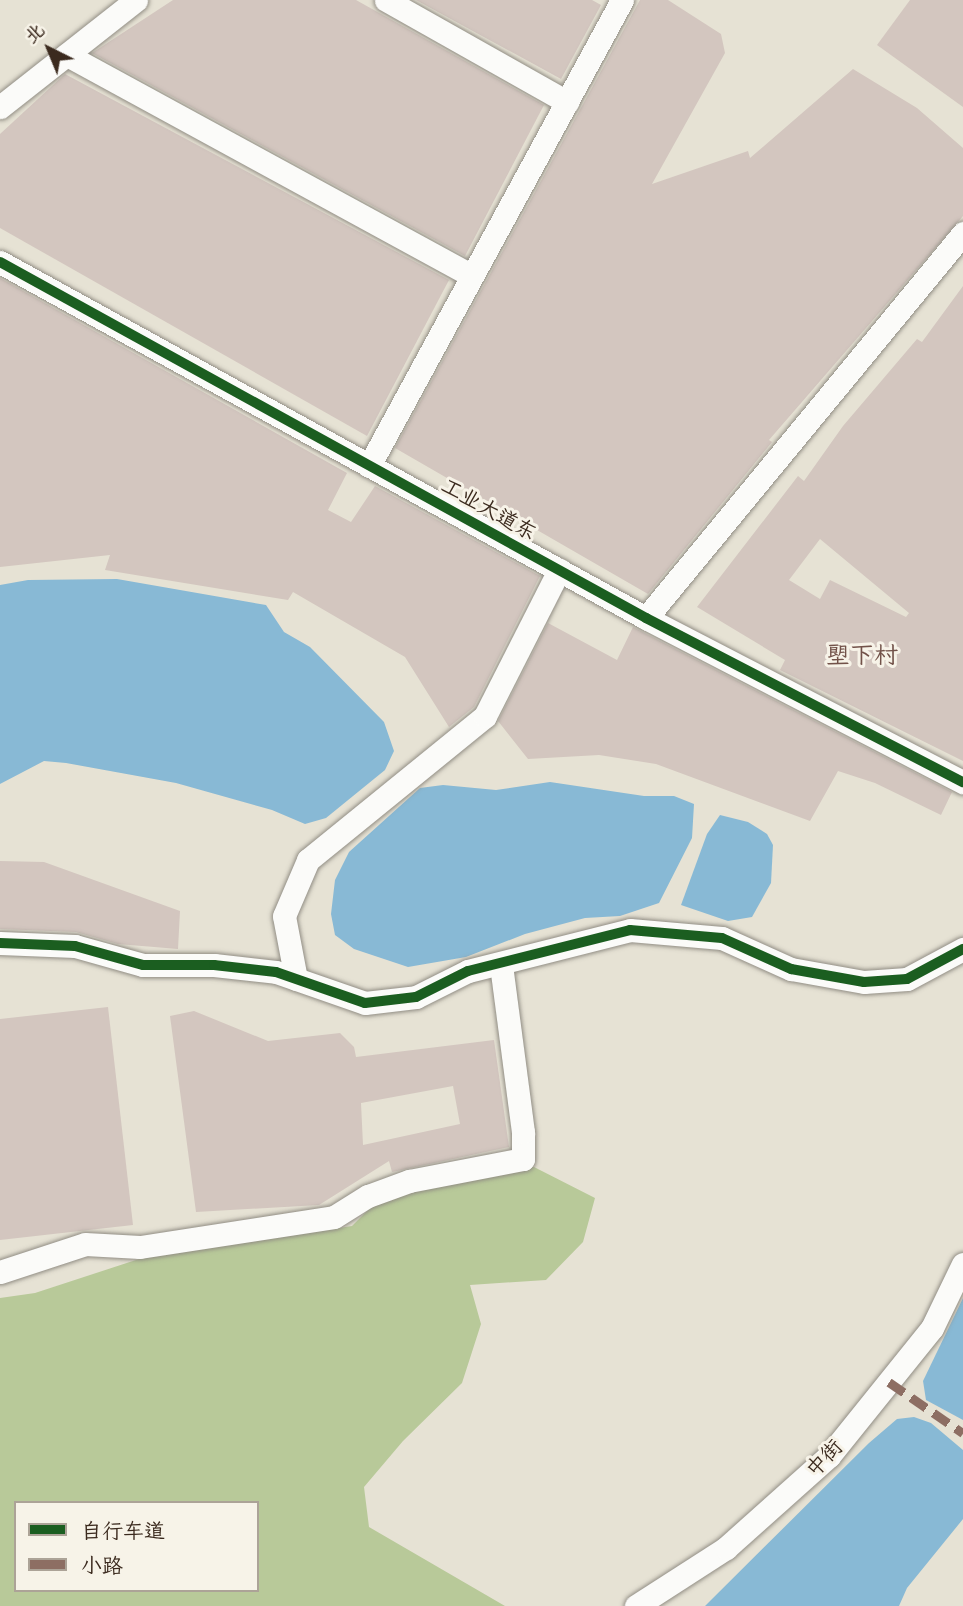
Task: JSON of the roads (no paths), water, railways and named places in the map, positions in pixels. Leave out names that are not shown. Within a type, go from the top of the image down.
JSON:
[{"type":"street","points":[[0,107],[136,0]]},
{"type":"street","points":[[386,0],[567,102]]},
{"type":"street","points":[[369,466],[622,0]]},
{"type":"street","points":[[66,55],[472,276]]},
{"type":"street","points":[[646,618],[963,233]]},
{"type":"street","name":"工业大道东","points":[[0,262],[646,618],[963,782]]},
{"type":"street","points":[[296,979],[284,916],[308,860],[485,716],[558,570]]},
{"type":"street","points":[[0,943],[75,946],[143,965],[214,965],[296,979],[365,1003],[416,997],[468,971],[630,930],[682,932],[723,938],[791,969],[864,982],[907,979],[963,949]]},
{"type":"street","points":[[0,1272],[85,1244],[140,1248],[334,1217],[369,1196],[409,1181],[523,1159],[523,1132],[501,964]]},
{"type":"street","name":"中街","points":[[636,1606],[726,1548],[829,1456],[932,1328],[963,1264]]},
{"type":"water","points":[[117,579],[266,605],[284,632],[310,647],[384,722],[394,751],[385,770],[326,818],[305,824],[272,810],[176,783],[66,763],[44,761],[0,784],[0,585],[28,580]]},
{"type":"water","points":[[550,782],[644,796],[674,796],[694,804],[692,838],[659,903],[620,916],[585,918],[525,934],[466,957],[408,967],[354,949],[335,935],[331,914],[335,880],[349,852],[420,788],[443,785],[496,790]]},
{"type":"water","points":[[720,815],[748,822],[767,834],[773,845],[771,883],[752,917],[728,921],[681,905],[707,834]]},
{"type":"water","points":[[963,1298],[963,1420],[926,1400],[923,1381]]},
{"type":"water","points":[[914,1417],[931,1423],[963,1450],[963,1519],[907,1588],[899,1606],[705,1606],[869,1443],[897,1419]]},
{"type":"district","name":"塱下村","points":[[862,656]]}]
